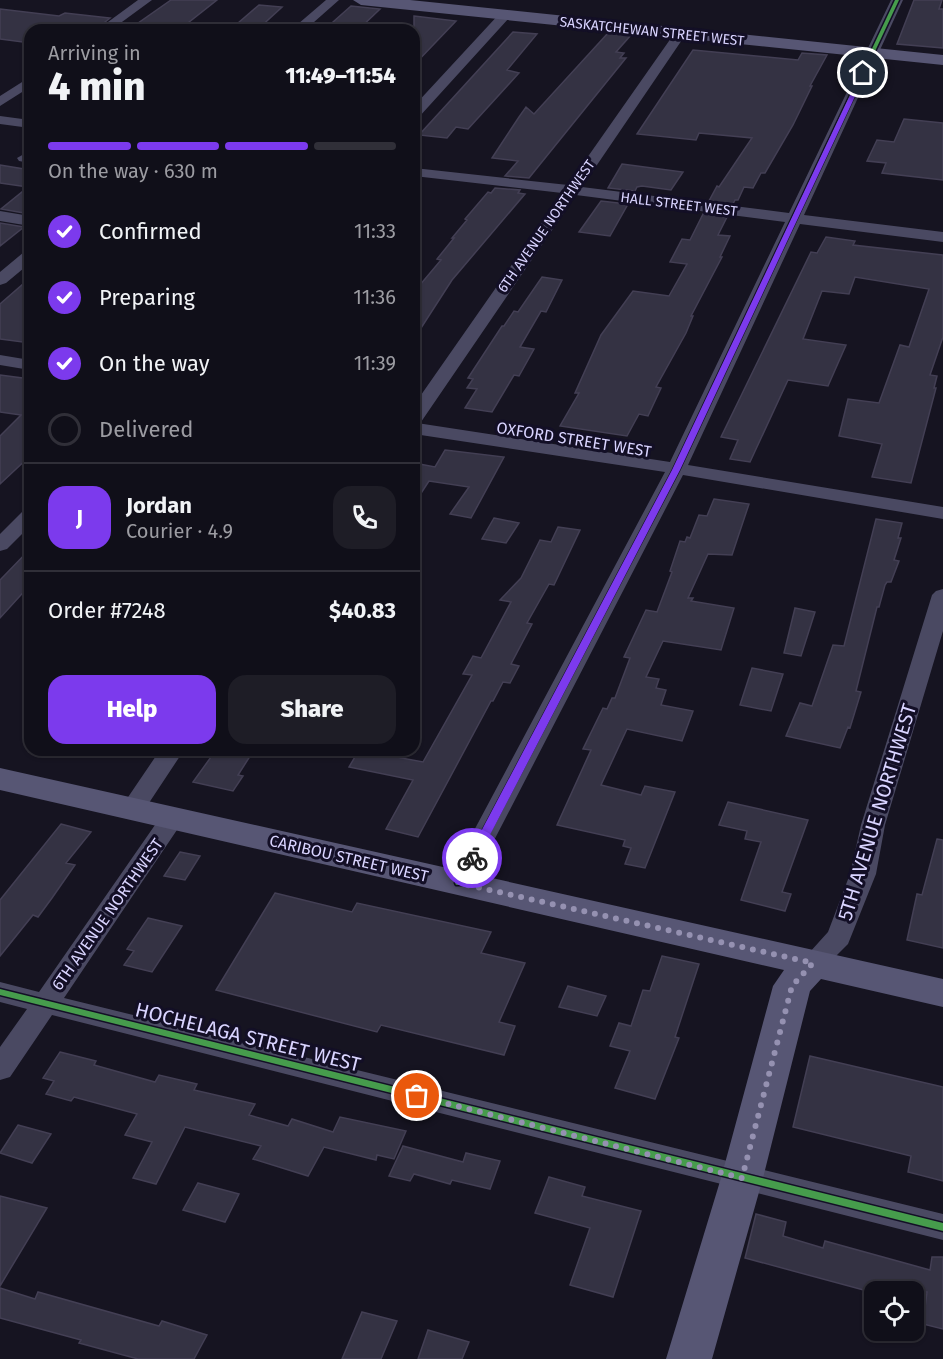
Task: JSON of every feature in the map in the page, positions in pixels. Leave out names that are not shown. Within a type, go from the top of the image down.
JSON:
[{"type":"street","points":[[112,24],[146,0]]},
{"type":"street","points":[[304,24],[333,0]]},
{"type":"street","name":"SASKATCHEWAN STREET WEST","points":[[361,0],[943,60]]},
{"type":"street","points":[[459,883],[676,470],[897,0]]},
{"type":"street","points":[[420,107],[505,15]]},
{"type":"street","name":"6TH AVENUE NORTHWEST","points":[[420,409],[680,34]]},
{"type":"street","points":[[0,102],[24,85]]},
{"type":"street","points":[[0,120],[24,123]]},
{"type":"street","name":"HALL STREET WEST","points":[[420,173],[943,237]]},
{"type":"street","points":[[0,216],[24,220]]},
{"type":"street","points":[[0,280],[24,260]]},
{"type":"street","points":[[0,360],[24,364]]},
{"type":"street","name":"OXFORD STREET WEST","points":[[420,429],[529,444],[943,513]]},
{"type":"street","points":[[0,545],[24,521]]},
{"type":"street","name":"5TH AVENUE NORTHWEST","points":[[689,1359],[742,1178],[792,986],[839,938],[863,874],[873,825],[943,595]]},
{"type":"street","points":[[132,809],[168,756]]},
{"type":"street","name":"CARIBOU STREET WEST","points":[[0,779],[943,993]]},
{"type":"street","name":"6TH AVENUE NORTHWEST","points":[[0,1069],[173,818]]},
{"type":"street","name":"HOCHELAGA STREET WEST","points":[[0,992],[943,1227]]},
{"type":"building","points":[[171,0],[217,0],[187,24],[137,24]]},
{"type":"building","points":[[914,0],[942,0],[939,9],[943,9],[943,48],[897,44]]},
{"type":"building","points":[[259,5],[282,7],[264,24],[237,24]]},
{"type":"building","points":[[351,6],[380,9],[364,24],[331,24]]},
{"type":"building","points":[[0,9],[59,16],[65,13],[110,18],[102,24],[24,24],[24,42],[0,39]]},
{"type":"building","points":[[414,16],[456,21],[420,59],[420,24],[414,24]]},
{"type":"building","points":[[513,32],[537,34],[507,70],[519,73],[468,129],[456,127],[447,138],[420,134]]},
{"type":"building","points":[[608,33],[631,35],[616,52],[624,53],[620,58],[626,58],[529,178],[505,176],[518,161],[492,158],[526,107],[534,114]]},
{"type":"building","points":[[693,50],[798,60],[802,53],[827,55],[793,125],[765,173],[761,173],[753,188],[744,187],[738,200],[735,200],[733,204],[709,201],[717,186],[719,187],[752,138],[699,133],[696,140],[637,134]]},
{"type":"building","points":[[904,119],[943,123],[943,180],[882,173],[886,163],[867,161],[877,140],[894,142]]},
{"type":"building","points":[[622,164],[683,172],[671,190],[642,186],[637,187],[635,191],[608,188]]},
{"type":"building","points":[[0,165],[24,169],[24,186],[0,183]]},
{"type":"building","points":[[495,188],[520,190],[518,193],[525,194],[452,280],[420,330],[420,285],[441,260],[437,259],[467,220],[465,219],[488,192],[491,193]]},
{"type":"building","points":[[24,190],[24,213],[1,209]]},
{"type":"building","points":[[601,201],[628,204],[610,236],[579,232]]},
{"type":"building","points":[[703,214],[727,217],[718,235],[730,236],[720,257],[722,257],[691,316],[693,316],[686,333],[656,387],[661,388],[648,416],[639,414],[627,436],[560,426],[579,393],[575,393],[601,335],[633,291],[669,296],[687,264],[670,262],[682,239],[690,240]]},
{"type":"building","points":[[0,223],[24,227],[0,246]]},
{"type":"building","points":[[826,237],[855,241],[853,245],[943,255],[943,337],[930,375],[937,376],[934,388],[936,388],[911,483],[872,477],[882,444],[839,436],[848,399],[879,403],[900,345],[909,347],[929,289],[855,277],[849,294],[822,291],[803,339],[846,345],[828,386],[788,380],[750,462],[730,459],[738,440],[721,437],[811,252],[817,253]]},
{"type":"building","points":[[542,277],[562,280],[546,312],[541,311],[520,347],[534,349],[519,376],[514,375],[492,412],[465,408],[477,389],[467,388],[473,379],[468,378],[502,326],[514,311],[518,312]]},
{"type":"building","points":[[24,283],[24,342],[0,339],[0,304]]},
{"type":"building","points":[[0,375],[24,378],[24,462],[0,484],[0,436],[21,415],[0,412]]},
{"type":"building","points":[[445,450],[504,457],[471,518],[450,514],[469,487],[429,481],[420,495],[420,464],[435,467]]},
{"type":"building","points":[[714,499],[749,504],[732,555],[708,554],[688,598],[693,598],[691,601],[734,608],[721,650],[663,641],[646,677],[659,679],[656,688],[666,690],[661,705],[693,711],[682,741],[627,729],[601,785],[641,795],[645,786],[675,792],[645,868],[625,864],[631,848],[623,846],[625,840],[557,825],[591,750],[583,749],[603,708],[607,709],[612,698],[615,698],[630,658],[624,657],[646,610],[657,612],[672,572],[670,571],[680,541],[685,542],[687,537],[690,538],[699,515],[707,516]]},
{"type":"building","points":[[494,518],[519,523],[506,543],[482,539]]},
{"type":"building","points":[[876,519],[902,523],[898,538],[901,538],[894,560],[899,561],[891,582],[885,585],[879,607],[877,607],[856,691],[861,692],[850,728],[848,727],[840,748],[786,736],[800,703],[812,706],[833,645],[844,646]]},
{"type":"building","points":[[558,527],[580,530],[554,585],[549,584],[527,623],[532,624],[511,664],[519,666],[510,683],[503,682],[491,701],[418,837],[386,829],[413,780],[349,767],[355,756],[391,756],[423,762],[472,675],[463,674],[473,656],[481,658],[511,602],[500,600],[521,578],[540,540],[551,542]]},
{"type":"building","points":[[24,555],[24,592],[0,618],[0,580]]},
{"type":"building","points":[[795,608],[815,612],[801,656],[784,653]]},
{"type":"building","points":[[752,668],[783,674],[771,711],[740,705]]},
{"type":"building","points":[[212,756],[250,756],[238,775],[243,776],[233,791],[193,782]]},
{"type":"building","points":[[728,802],[808,820],[782,892],[791,894],[785,911],[741,900],[761,842],[745,839],[747,831],[719,825]]},
{"type":"building","points":[[61,824],[91,832],[66,863],[75,865],[52,898],[38,917],[33,915],[0,956],[0,900]]},
{"type":"building","points":[[937,839],[943,840],[943,948],[907,940],[917,894],[922,895]]},
{"type":"building","points":[[180,852],[200,856],[185,880],[164,876]]},
{"type":"building","points":[[275,893],[352,912],[357,903],[491,932],[481,953],[525,963],[499,1022],[515,1026],[504,1055],[381,1025],[377,1032],[216,990]]},
{"type":"building","points":[[148,918],[182,926],[152,972],[124,965],[134,951],[127,949]]},
{"type":"building","points":[[662,956],[699,964],[675,1037],[679,1038],[655,1099],[615,1088],[630,1051],[610,1046],[619,1023],[631,1026],[643,990],[650,991]]},
{"type":"building","points":[[568,986],[606,996],[597,1016],[559,1007]]},
{"type":"building","points":[[60,1052],[96,1061],[94,1065],[155,1082],[159,1075],[197,1084],[194,1090],[255,1104],[249,1115],[288,1126],[292,1119],[333,1132],[340,1117],[406,1131],[394,1159],[377,1155],[376,1160],[324,1147],[308,1176],[253,1159],[261,1146],[185,1127],[156,1184],[133,1178],[152,1142],[125,1135],[137,1114],[74,1097],[71,1101],[46,1094],[54,1081],[43,1078]]},
{"type":"building","points":[[810,1056],[943,1087],[943,1181],[908,1172],[911,1156],[793,1127]]},
{"type":"building","points":[[18,1125],[51,1134],[32,1163],[0,1153]]},
{"type":"building","points":[[403,1146],[463,1162],[466,1153],[500,1161],[490,1189],[452,1180],[450,1184],[414,1174],[410,1181],[389,1176]]},
{"type":"building","points":[[549,1177],[585,1187],[582,1196],[641,1211],[613,1297],[570,1285],[590,1228],[535,1213]]},
{"type":"building","points":[[198,1183],[239,1194],[225,1222],[183,1210]]},
{"type":"building","points":[[0,1196],[47,1208],[0,1286]]},
{"type":"building","points":[[756,1214],[786,1222],[783,1236],[823,1248],[825,1241],[930,1270],[932,1257],[943,1257],[943,1329],[924,1324],[927,1292],[924,1292],[924,1281],[864,1281],[864,1290],[745,1258]]},
{"type":"building","points":[[0,1288],[35,1299],[38,1292],[159,1326],[162,1321],[207,1335],[194,1359],[138,1359],[79,1343],[81,1340],[0,1318]]},
{"type":"building","points":[[362,1312],[397,1321],[381,1359],[342,1359]]},
{"type":"building","points":[[428,1330],[469,1342],[462,1359],[418,1359]]},
{"type":"cycle path","points":[[459,883],[676,470],[897,0]]},
{"type":"cycle path","points":[[0,992],[943,1227]]},
{"type":"way so far","points":[[417,1096],[742,1178],[792,986],[813,963],[459,883],[472,858]]},
{"type":"route","points":[[472,858],[676,470],[863,73]]}]
